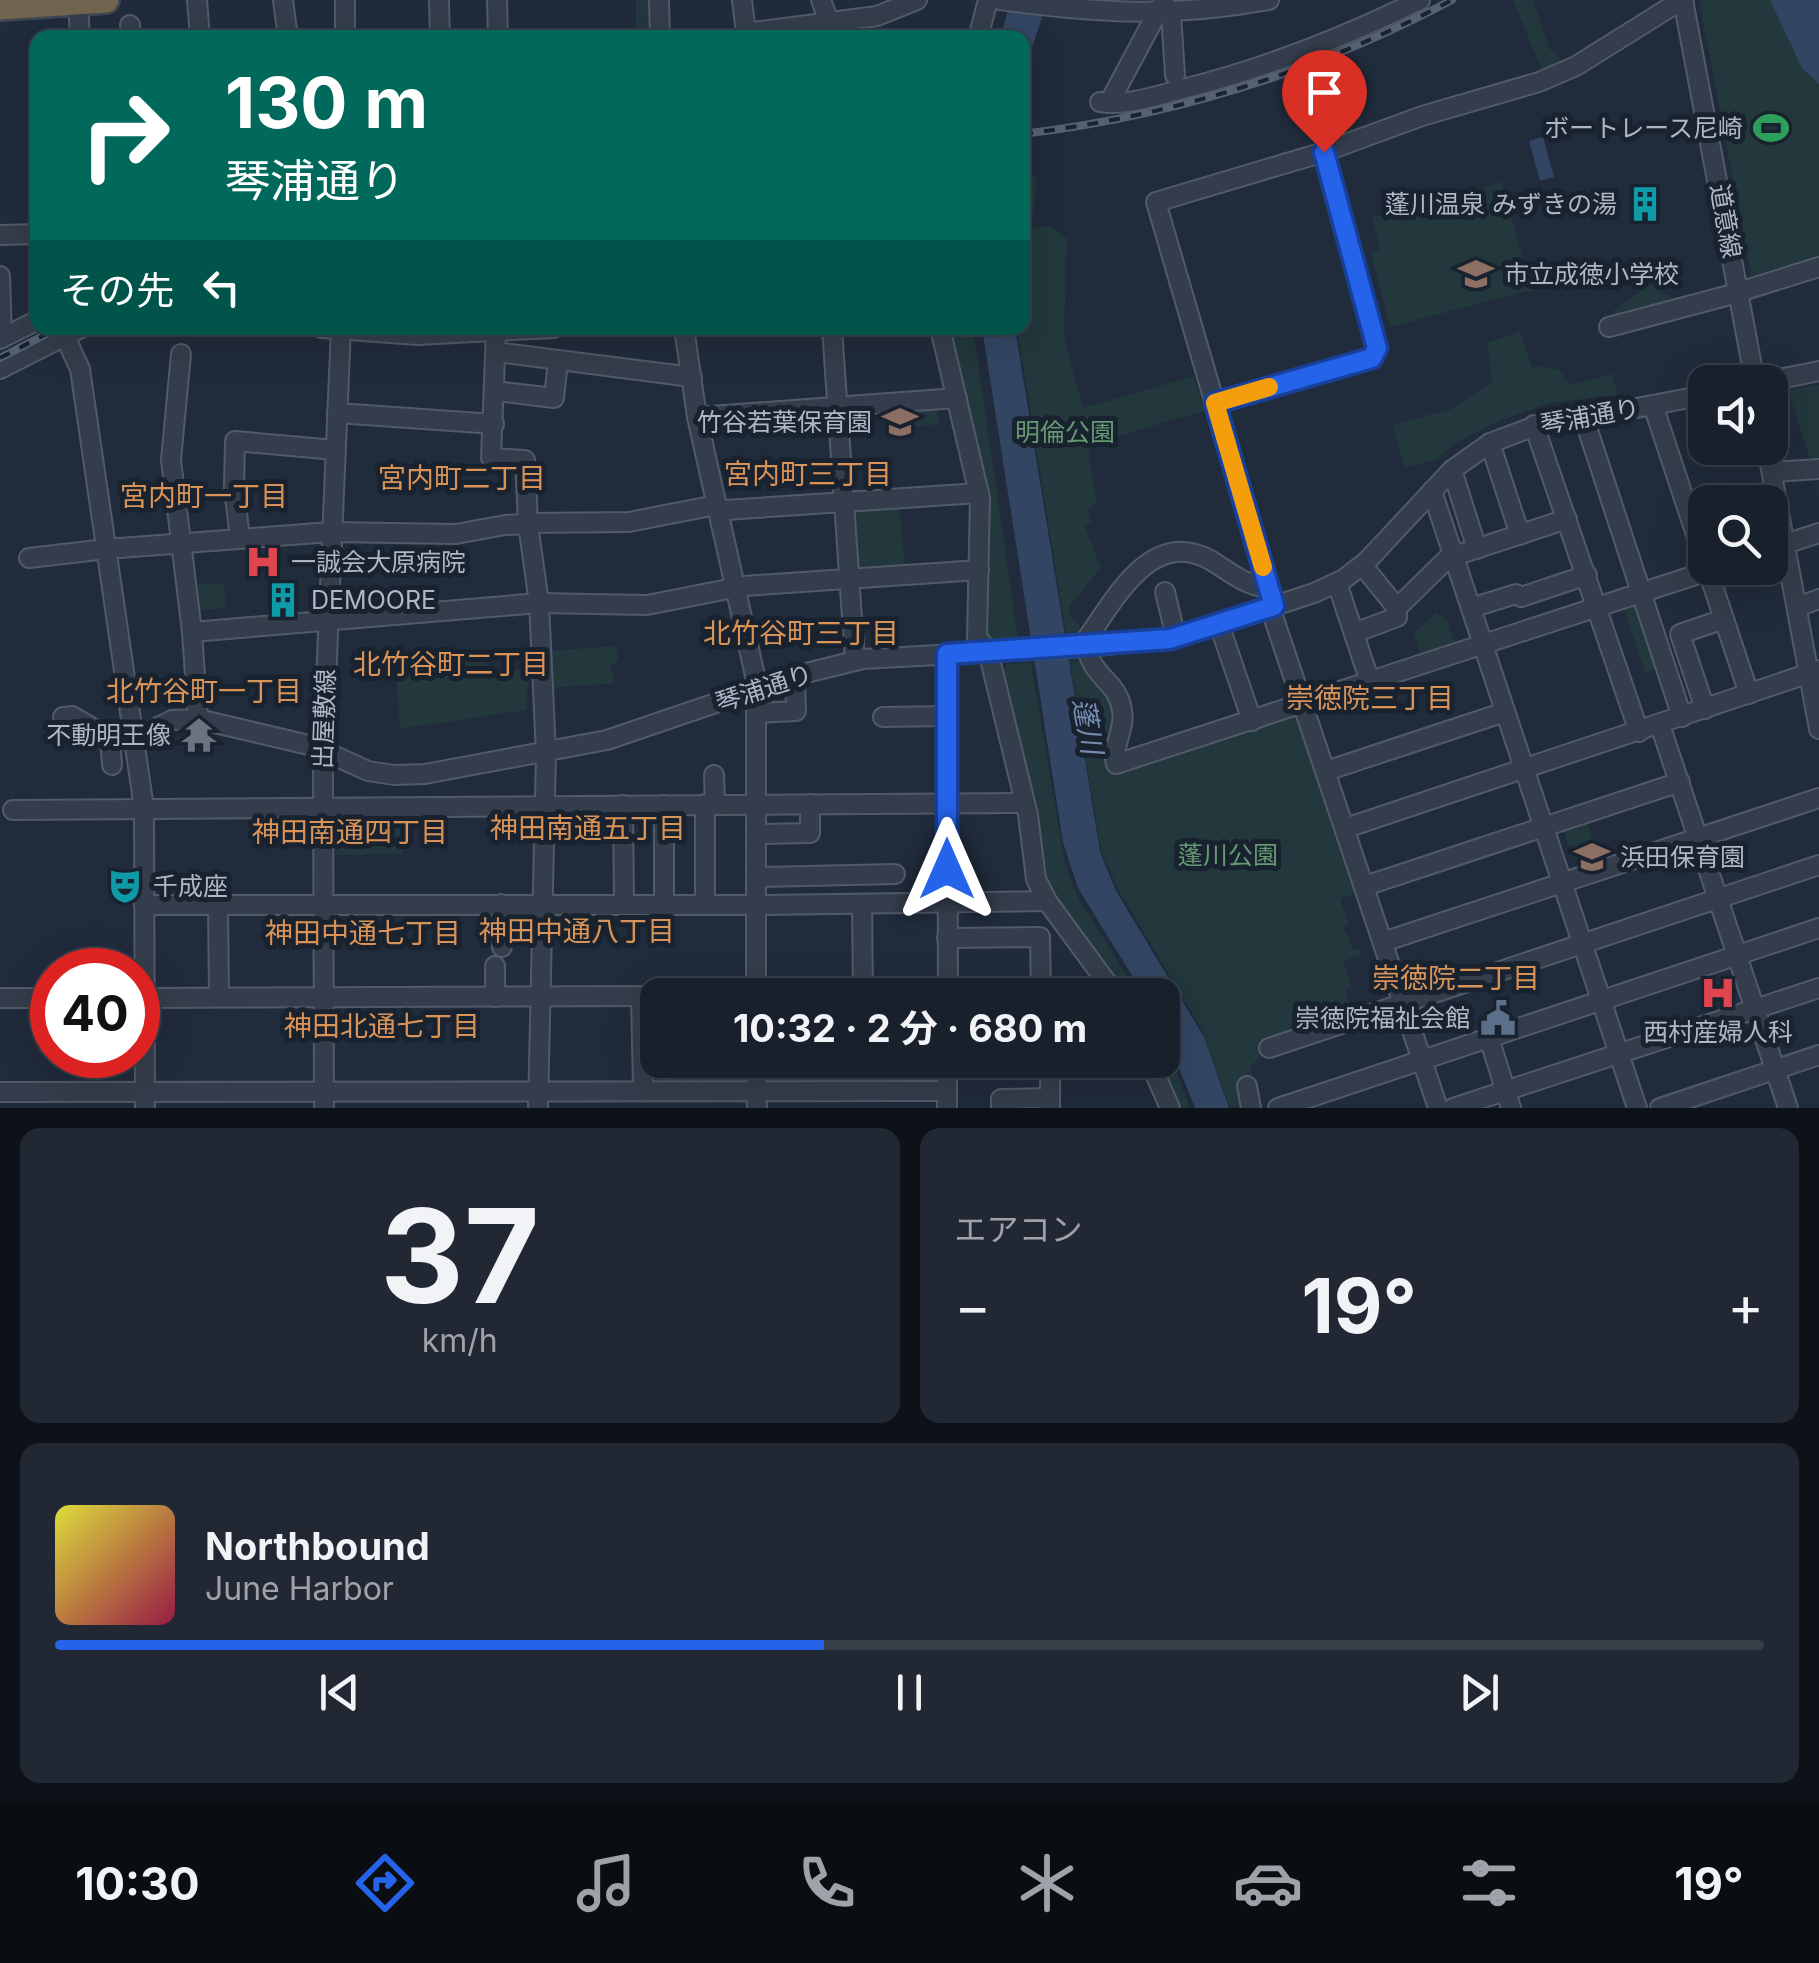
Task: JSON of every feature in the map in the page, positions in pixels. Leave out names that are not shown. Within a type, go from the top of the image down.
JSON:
[{"type":"highway","points":[[0,7],[106,0]]},
{"type":"street","points":[[197,0],[199,30]]},
{"type":"street","points":[[283,0],[287,30]]},
{"type":"street","points":[[345,0],[345,30]]},
{"type":"street","points":[[440,0],[440,30]]},
{"type":"street","points":[[497,0],[498,30]]},
{"type":"street","points":[[658,0],[660,30]]},
{"type":"street","points":[[742,0],[745,30]]},
{"type":"street","points":[[821,0],[829,22]]},
{"type":"street","points":[[778,30],[829,22],[860,28],[877,16],[917,0]]},
{"type":"street","points":[[980,30],[988,0]]},
{"type":"street","points":[[1000,0],[1090,12],[1269,0]]},
{"type":"street","points":[[1165,6],[1104,103],[1121,105],[1242,74],[1315,48],[1420,0]]},
{"type":"street","points":[[78,2],[80,30]]},
{"type":"street","points":[[1438,1108],[1274,616],[1272,597],[1156,202],[1539,82],[1576,66],[1684,2]]},
{"type":"street","name":"道意線","points":[[1684,2],[1752,365]]},
{"type":"street","points":[[1165,6],[1175,75]]},
{"type":"street","points":[[1215,403],[1372,358],[1377,348],[1324,152]]},
{"type":"street","points":[[0,235],[30,234]]},
{"type":"street","points":[[1610,327],[1819,267]]},
{"type":"street","points":[[0,276],[1,338],[30,324]]},
{"type":"street","points":[[0,369],[60,335]]},
{"type":"street","points":[[70,335],[80,368],[144,808],[143,948]]},
{"type":"street","name":"出屋敷線","points":[[324,1099],[322,808],[337,413],[335,335]]},
{"type":"street","points":[[496,335],[491,458],[525,460],[528,524],[539,602],[546,805],[538,1099]]},
{"type":"street","points":[[685,335],[697,417],[756,685],[756,978]]},
{"type":"street","points":[[756,685],[855,656],[833,335]]},
{"type":"street","points":[[942,335],[979,493],[977,637],[988,651],[1024,803],[1033,868],[1047,902],[1103,978]]},
{"type":"street","points":[[496,352],[692,377]]},
{"type":"street","points":[[181,354],[171,460],[192,632],[198,719]]},
{"type":"street","points":[[494,391],[554,398],[558,361]]},
{"type":"street","points":[[1788,377],[1819,371]]},
{"type":"street","points":[[697,417],[957,398]]},
{"type":"street","name":"琴浦通り","points":[[132,740],[172,720],[198,719],[323,751],[368,770],[404,775],[629,733],[756,685],[855,656],[1081,647],[1176,638],[1219,624],[1272,597],[1337,583],[1363,566],[1452,470],[1490,444],[1534,425],[1688,398]]},
{"type":"street","points":[[1653,405],[1688,506]]},
{"type":"street","points":[[337,413],[494,424]]},
{"type":"street","points":[[1583,415],[1682,717]]},
{"type":"street","points":[[1534,425],[1639,732]]},
{"type":"street","points":[[240,539],[234,488],[235,441],[335,450]]},
{"type":"street","points":[[1490,444],[1520,534]]},
{"type":"street","points":[[1771,465],[1773,485]]},
{"type":"street","points":[[1772,472],[1819,469]]},
{"type":"street","points":[[1452,470],[1476,549]]},
{"type":"street","points":[[1432,491],[1637,1108]]},
{"type":"street","points":[[29,558],[106,548],[331,532],[456,534],[505,525],[629,522],[716,508],[979,493]]},
{"type":"street","points":[[1397,608],[1448,558],[1567,519]]},
{"type":"street","points":[[1788,543],[1819,532]]},
{"type":"street","points":[[1272,597],[1198,554],[1170,552],[1155,557],[1129,580],[1081,647],[1113,688],[1123,710],[1121,738],[1114,754],[1116,764],[1688,575]]},
{"type":"street","points":[[1354,633],[1397,617],[1397,608],[1363,566]]},
{"type":"street","points":[[192,632],[539,602],[647,605],[735,588],[979,570]]},
{"type":"street","points":[[1471,608],[1587,575]]},
{"type":"street","points":[[1788,580],[1814,672],[1819,729]]},
{"type":"street","points":[[1337,583],[1370,682]]},
{"type":"street","points":[[1714,585],[1750,694]]},
{"type":"street","points":[[1165,592],[1176,638]]},
{"type":"street","points":[[1796,606],[1819,599]]},
{"type":"street","points":[[1705,709],[1680,634],[1724,619]]},
{"type":"street","points":[[1219,624],[1252,721]]},
{"type":"street","points":[[947,654],[948,978]]},
{"type":"street","points":[[1346,828],[1814,672]]},
{"type":"street","points":[[756,713],[796,711],[796,676]]},
{"type":"street","points":[[1326,771],[1504,712]]},
{"type":"street","points":[[63,717],[72,716],[110,738],[132,740]]},
{"type":"street","points":[[883,717],[947,716]]},
{"type":"street","points":[[1660,725],[1788,1108]]},
{"type":"street","points":[[110,738],[112,764]]},
{"type":"street","points":[[705,905],[714,776]]},
{"type":"street","points":[[1365,886],[1680,782]]},
{"type":"street","points":[[1383,942],[1819,798]]},
{"type":"street","points":[[14,810],[1024,803]]},
{"type":"street","points":[[664,804],[664,904]]},
{"type":"street","points":[[756,834],[810,834],[810,804]]},
{"type":"street","points":[[623,805],[624,904]]},
{"type":"street","points":[[1268,1048],[1819,864]]},
{"type":"street","points":[[757,878],[886,874],[869,904],[864,978]]},
{"type":"street","points":[[144,905],[757,906],[1047,902]]},
{"type":"street","points":[[501,904],[502,947]]},
{"type":"street","points":[[218,905],[219,998]]},
{"type":"street","points":[[1278,1108],[1819,928]]},
{"type":"street","points":[[948,938],[1040,938],[1042,978]]},
{"type":"street","points":[[495,966],[495,997]]},
{"type":"street","points":[[1452,1108],[1508,1099],[1618,1053],[1819,988]]},
{"type":"street","points":[[160,998],[640,996]]},
{"type":"street","points":[[0,998],[30,998]]},
{"type":"street","points":[[1488,1038],[1508,1099]]},
{"type":"street","points":[[1660,1108],[1708,1100],[1819,1055]]},
{"type":"street","points":[[1157,1078],[1170,1108]]},
{"type":"street","points":[[1247,1086],[1252,1108]]},
{"type":"street","points":[[0,1092],[145,1099],[947,1099]]},
{"type":"street","points":[[1001,1108],[1001,1099],[1050,1103]]},
{"type":"green space","points":[[636,0],[654,0],[656,30],[636,30]]},
{"type":"green space","points":[[1513,0],[1533,0],[1549,48],[1565,62],[1542,71]]},
{"type":"green space","name":"ボートレース尼崎","points":[[1699,0],[1819,0],[1819,256],[1751,276]]},
{"type":"green space","points":[[1030,177],[1036,177],[1034,217],[1030,217]]},
{"type":"green space","points":[[1502,182],[1531,290],[1390,327],[1371,253],[1380,250],[1372,217]]},
{"type":"green space","name":"明倫公園","points":[[1051,226],[1067,239],[1064,337],[1083,408],[1194,376],[1204,411],[1091,444],[1089,457],[1097,502],[1088,511],[1091,522],[1085,527],[1101,568],[1069,607],[1080,625],[1079,632],[1066,634],[1018,335],[1030,335],[1030,228]]},
{"type":"green space","points":[[1668,272],[1662,292],[1678,301],[1615,318],[1614,310]]},
{"type":"green space","points":[[1520,331],[1532,366],[1558,369],[1571,385],[1612,374],[1618,395],[1549,403],[1457,442],[1436,460],[1405,467],[1392,425],[1451,409],[1492,382],[1487,343]]},
{"type":"green space","points":[[946,335],[974,335],[1018,638],[993,641],[982,636],[985,499]]},
{"type":"green space","points":[[1819,385],[1819,465],[1811,462],[1788,390]]},
{"type":"green space","points":[[935,405],[940,424],[911,427],[910,407]]},
{"type":"green space","points":[[899,502],[905,570],[857,573],[852,505]]},
{"type":"green space","points":[[224,583],[226,608],[194,611],[192,585]]},
{"type":"green space","points":[[1638,599],[1660,668],[1645,673],[1622,604]]},
{"type":"green space","points":[[1436,613],[1447,620],[1457,648],[1422,659],[1414,633]]},
{"type":"green space","points":[[616,646],[619,661],[610,665],[615,683],[549,688],[546,651]]},
{"type":"green space","points":[[479,650],[490,672],[529,668],[526,710],[400,729],[395,656]]},
{"type":"green space","name":"蓬川公園","points":[[1079,661],[1117,709],[1104,758],[1108,773],[1299,713],[1358,892],[1340,899],[1349,924],[1344,927],[1352,948],[1360,950],[1361,955],[1343,961],[1352,987],[1345,989],[1353,1013],[1269,1048],[1250,1067],[1258,1106],[1230,1108],[1201,1028],[1180,993],[1180,978],[1171,978],[1118,889],[1101,851],[1070,662]]},
{"type":"green space","points":[[1031,663],[1065,864],[1080,901],[1128,978],[1108,978],[1044,887],[999,674],[1007,664]]},
{"type":"green space","points":[[428,813],[428,827],[404,828],[403,854],[335,855],[336,818],[340,814]]},
{"type":"green space","points":[[1587,821],[1594,843],[1575,849],[1568,846],[1563,828]]},
{"type":"green space","points":[[1161,1078],[1179,1078],[1190,1108],[1174,1108]]},
{"type":"water","points":[[1011,0],[1048,0],[1030,53],[1030,30],[1002,30]]},
{"type":"water","points":[[1770,0],[1819,0],[1819,84],[1802,68]]},
{"type":"water","points":[[1543,137],[1554,177],[1540,181],[1529,141]]},
{"type":"water","points":[[983,335],[1016,335],[1100,852],[1116,891],[1168,978],[1134,978],[1078,888],[1063,842]]},
{"type":"water","points":[[1180,997],[1204,1037],[1229,1108],[1195,1108],[1180,1070]]},
{"type":"railway","points":[[1030,133],[1134,115],[1244,87],[1350,48],[1452,0]]},
{"type":"railway","points":[[0,358],[44,335]]},
{"type":"slow traffic","points":[[1263,567],[1215,403],[1269,387]]},
{"type":"place","name":"ボートレース尼崎","points":[[1771,128]]},
{"type":"place","name":"蓬川温泉 みずきの湯","points":[[1645,204]]},
{"type":"place","name":"市立成徳小学校","points":[[1476,274]]},
{"type":"place","name":"竹谷若葉保育園","points":[[900,422]]},
{"type":"place","name":"一誠会大原病院","points":[[263,562]]},
{"type":"place","name":"DEMOORE","points":[[283,600]]},
{"type":"place","name":"不動明王像","points":[[199,735]]},
{"type":"place","name":"浜田保育園","points":[[1592,857]]},
{"type":"place","name":"千成座","points":[[125,886]]},
{"type":"place","name":"西村産婦人科","points":[[1718,993]]},
{"type":"place","name":"崇徳院福祉会館","points":[[1498,1018]]},
{"type":"district","name":"宮内町三丁目","points":[[808,474]]},
{"type":"district","name":"宮内町二丁目","points":[[462,478]]},
{"type":"district","name":"宮内町一丁目","points":[[204,496]]},
{"type":"district","name":"北竹谷町三丁目","points":[[801,633]]},
{"type":"district","name":"北竹谷町二丁目","points":[[451,664]]},
{"type":"district","name":"北竹谷町一丁目","points":[[204,691]]},
{"type":"district","name":"崇徳院三丁目","points":[[1370,698]]},
{"type":"district","name":"神田南通五丁目","points":[[588,828]]},
{"type":"district","name":"神田南通四丁目","points":[[350,832]]},
{"type":"district","name":"神田中通八丁目","points":[[577,931]]},
{"type":"district","name":"神田中通七丁目","points":[[363,933]]},
{"type":"district","name":"崇徳院二丁目","points":[[1456,978]]},
{"type":"district","name":"神田北通七丁目","points":[[382,1026]]},
{"type":"route","points":[[947,869],[947,654],[1170,639],[1274,606],[1215,403],[1372,358],[1377,348],[1324,152]]},
{"type":"water label","name":"蓬川","points":[[1088,726]]}]
